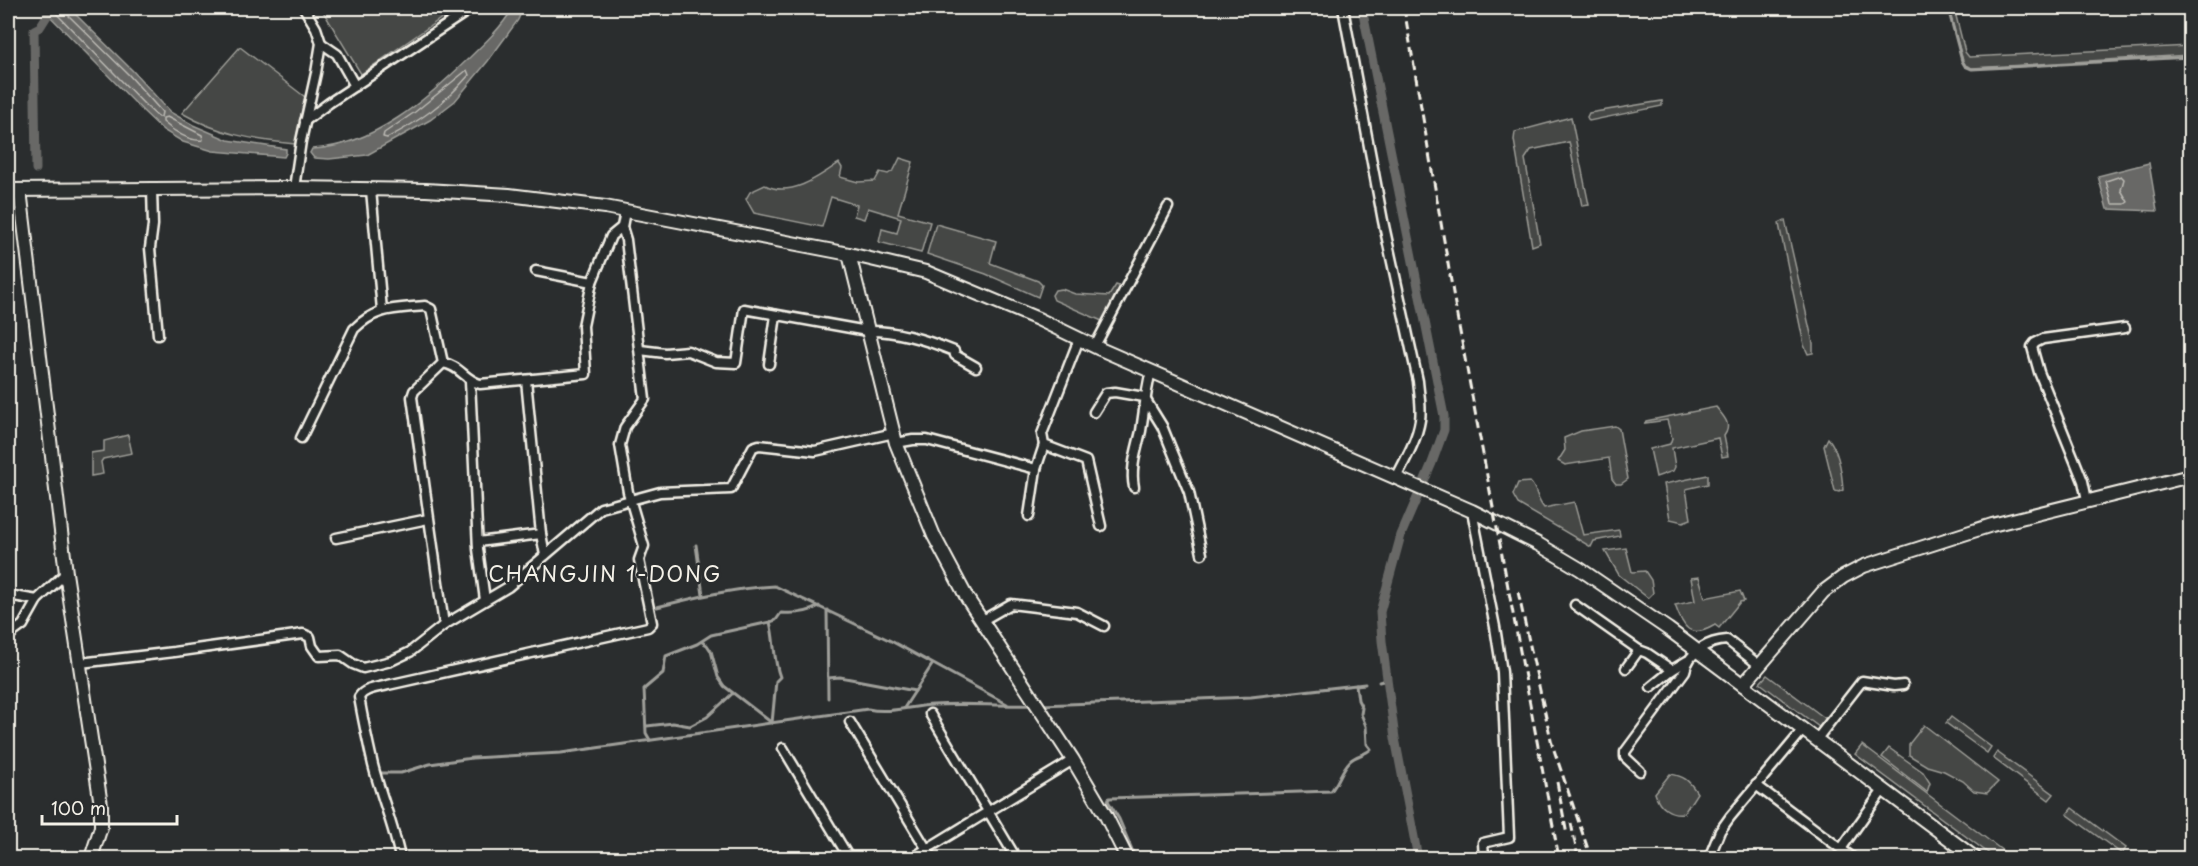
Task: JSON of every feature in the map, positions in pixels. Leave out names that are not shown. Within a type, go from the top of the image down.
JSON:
[{"type":"main road","points":[[91,858],[101,827],[101,805],[66,573],[35,330],[14,190],[294,188],[509,195],[625,211],[849,254],[926,272],[1437,495],[1538,544],[1580,569],[1668,629],[1884,790],[1959,854],[1975,858]]},
{"type":"main road","points":[[849,254],[895,438],[938,544],[950,570],[1073,760],[1106,816],[1127,858]]},
{"type":"main road","points":[[1743,685],[1823,592],[1843,577],[1864,566],[1992,525],[2190,476]]},
{"type":"street","points":[[294,188],[321,43],[316,28],[304,8]]},
{"type":"street","points":[[305,122],[354,86],[472,8]]},
{"type":"street","points":[[1343,8],[1383,221],[1419,392],[1420,420],[1402,480]]},
{"type":"street","points":[[321,43],[337,54],[354,86]]},
{"type":"street","points":[[152,189],[153,225],[150,248],[158,335]]},
{"type":"street","points":[[370,190],[382,310]]},
{"type":"street","points":[[1095,346],[1168,207]]},
{"type":"street","points":[[400,858],[395,830],[373,765],[358,697],[360,694],[366,690],[648,627],[652,623],[639,560],[644,546],[630,499],[620,445],[625,427],[645,399],[626,240],[622,227],[625,211]]},
{"type":"street","points":[[444,625],[412,397],[414,391],[443,363],[453,364],[470,381],[480,384],[586,374],[583,326],[592,282],[611,236],[622,227]]},
{"type":"street","points":[[536,271],[592,282]]},
{"type":"street","points":[[301,438],[354,329],[365,318],[382,310],[425,306],[431,309],[443,363]]},
{"type":"street","points":[[640,350],[665,353],[688,351],[716,362],[736,363],[744,309],[867,331],[885,331],[931,341],[954,351],[955,355],[976,367]]},
{"type":"street","points":[[769,364],[776,315]]},
{"type":"street","points":[[2087,500],[2083,481],[2039,372],[2032,348],[2035,343],[2043,339],[2125,328]]},
{"type":"street","points":[[1029,516],[1036,469],[1044,445],[1042,434],[1079,339]]},
{"type":"street","points":[[1134,487],[1132,475],[1143,418],[1144,397],[1151,371]]},
{"type":"street","points":[[526,380],[545,555]]},
{"type":"street","points":[[470,381],[478,542],[485,600]]},
{"type":"street","points":[[1094,412],[1106,393],[1115,392],[1144,397],[1162,426],[1189,492],[1202,554]]},
{"type":"street","points":[[80,663],[303,634],[310,637],[312,646],[319,656],[340,655],[363,668],[392,661],[410,652],[444,625],[508,587],[601,508],[660,492],[731,489],[753,447],[759,445],[815,451],[895,438],[927,440],[1036,469]]},
{"type":"street","points":[[1044,445],[1086,460],[1101,526]]},
{"type":"street","points":[[1472,511],[1502,672],[1509,837],[1483,843],[1484,858]]},
{"type":"street","points":[[336,538],[428,519]]},
{"type":"street","points":[[478,542],[541,534]]},
{"type":"street","points":[[8,636],[23,625],[37,600],[66,573]]},
{"type":"street","points":[[8,595],[37,600]]},
{"type":"street","points":[[983,620],[1011,604],[1077,612],[1104,626]]},
{"type":"street","points":[[1575,605],[1672,670]]},
{"type":"street","points":[[1651,687],[1713,641],[1727,640],[1759,665]]},
{"type":"street","points":[[1626,668],[1639,650]]},
{"type":"street","points":[[1640,771],[1625,757],[1625,752],[1685,670],[1687,661]]},
{"type":"street","points":[[1816,740],[1862,681],[1903,685]]},
{"type":"street","points":[[930,714],[1016,858]]},
{"type":"street","points":[[850,723],[932,858]]},
{"type":"street","points":[[1709,858],[1720,831],[1803,730]]},
{"type":"street","points":[[783,748],[849,858]]},
{"type":"street","points":[[912,858],[1073,760]]},
{"type":"street","points":[[1756,785],[1854,858]]},
{"type":"street","points":[[1841,849],[1884,790]]},
{"type":"shaded area","points":[[321,8],[456,8],[361,74]]},
{"type":"shaded area","points":[[1948,8],[1954,8],[1965,52],[1969,57],[2190,46],[2190,55],[1972,68],[1966,66],[1963,61]]},
{"type":"shaded area","points":[[240,47],[305,97],[295,144],[237,135],[209,126],[182,113]]},
{"type":"shaded area","points":[[1662,101],[1662,106],[1589,121],[1587,117],[1589,113]]},
{"type":"shaded area","points":[[1571,117],[1589,205],[1582,206],[1569,142],[1531,150],[1525,159],[1540,243],[1532,246],[1514,140],[1515,132]]},
{"type":"shaded area","points":[[900,158],[913,162],[898,213],[930,222],[921,253],[879,242],[882,229],[897,233],[901,218],[868,208],[864,219],[854,216],[857,205],[831,197],[822,227],[754,213],[746,199],[750,192],[765,185],[784,189],[804,184],[839,163],[842,168],[840,177],[858,182],[875,181],[880,172],[888,174],[894,170]]},
{"type":"shaded area","points":[[1785,220],[1813,343],[1813,353],[1808,354],[1804,345],[1780,229],[1779,223]]},
{"type":"shaded area","points":[[936,224],[996,241],[990,263],[1038,281],[1042,285],[1038,297],[986,274],[927,254]]},
{"type":"shaded area","points":[[1116,285],[1122,287],[1112,308],[1102,321],[1054,300],[1052,295],[1055,290],[1062,289],[1075,294],[1109,296]]},
{"type":"shaded area","points":[[1716,407],[1724,417],[1728,428],[1724,436],[1728,456],[1722,457],[1718,438],[1672,448],[1675,467],[1673,471],[1656,477],[1650,449],[1670,444],[1672,438],[1667,420],[1645,423],[1646,421]]},
{"type":"shaded area","points":[[1615,426],[1619,429],[1628,479],[1621,484],[1616,484],[1612,479],[1609,458],[1565,465],[1558,461],[1565,450],[1564,438],[1581,431]]},
{"type":"shaded area","points":[[128,435],[132,453],[103,459],[101,462],[103,474],[91,476],[91,453],[104,451],[104,441]]},
{"type":"shaded area","points":[[1828,438],[1835,449],[1841,470],[1843,490],[1839,492],[1835,491],[1824,446]]},
{"type":"shaded area","points":[[1708,475],[1708,484],[1686,489],[1691,519],[1683,522],[1670,519],[1664,484]]},
{"type":"shaded area","points":[[1530,482],[1544,508],[1574,502],[1583,535],[1619,530],[1620,536],[1594,541],[1591,547],[1518,504],[1513,495],[1518,483]]},
{"type":"shaded area","points":[[1626,548],[1632,572],[1645,571],[1651,580],[1653,593],[1648,598],[1619,575],[1605,551]]},
{"type":"shaded area","points":[[1699,577],[1705,598],[1740,591],[1744,601],[1740,602],[1719,628],[1715,625],[1693,631],[1685,625],[1678,613],[1675,605],[1695,601],[1691,578]]},
{"type":"shaded area","points":[[1767,675],[1826,719],[1819,727],[1760,683]]},
{"type":"shaded area","points":[[1951,717],[1991,747],[1987,753],[1946,723]]},
{"type":"shaded area","points":[[1924,725],[1998,782],[1987,793],[1974,791],[1963,781],[1944,771],[1927,766],[1909,755],[1909,744]]},
{"type":"shaded area","points":[[1862,745],[2003,851],[1995,858],[1855,754]]},
{"type":"shaded area","points":[[1889,748],[1923,772],[1930,783],[1927,792],[1882,757]]},
{"type":"shaded area","points":[[1997,752],[2054,794],[2049,800],[1993,758]]},
{"type":"shaded area","points":[[1670,774],[1686,779],[1697,793],[1684,813],[1674,813],[1666,809],[1659,802],[1655,793]]},
{"type":"shaded area","points":[[2072,808],[2126,848],[2122,854],[2067,814]]},
{"type":"water","points":[[42,8],[69,8],[133,71],[170,112],[228,140],[286,149],[284,157],[213,151],[183,142],[163,130]]},
{"type":"water","points":[[513,8],[523,8],[518,20],[488,61],[455,101],[430,120],[367,155],[329,159],[314,158],[310,153],[312,149],[334,146],[377,130],[416,105],[452,75],[487,41]]},
{"type":"water","points":[[2149,163],[2157,211],[2107,209],[2098,176]]},
{"type":"waterway","points":[[36,169],[34,30],[40,27],[52,8]]},
{"type":"waterway","points":[[1362,8],[1444,416],[1444,430],[1401,535],[1380,612],[1395,738],[1418,858]]},
{"type":"waterway","points":[[1948,8],[1962,61],[1965,66],[1972,69],[2190,57]]},
{"type":"waterway","points":[[696,545],[703,595]]},
{"type":"waterway","points":[[657,607],[716,594],[775,586],[891,641],[1007,704]]},
{"type":"waterway","points":[[650,740],[646,733],[644,689],[663,673],[666,656],[697,644],[711,635],[770,622],[776,620],[781,613],[801,612],[819,606]]},
{"type":"waterway","points":[[827,610],[828,698]]},
{"type":"waterway","points":[[770,622],[780,677],[776,681],[772,723]]},
{"type":"waterway","points":[[702,642],[711,651],[718,677],[724,686],[772,723]]},
{"type":"waterway","points":[[904,708],[932,665]]},
{"type":"waterway","points":[[828,678],[840,677],[915,691]]},
{"type":"waterway","points":[[1379,682],[1387,680]]},
{"type":"waterway","points":[[1041,705],[1251,697],[1365,684]]},
{"type":"waterway","points":[[1133,852],[1119,819],[1108,801],[1109,798],[1331,791],[1350,761],[1371,749],[1367,744],[1366,726],[1361,714],[1362,708],[1358,700],[1356,685]]},
{"type":"waterway","points":[[647,726],[673,723],[690,726],[707,717],[732,694]]},
{"type":"waterway","points":[[379,773],[401,773],[430,764],[472,758],[561,753],[868,709],[892,710],[945,704],[1031,705]]},
{"type":"railway","points":[[1404,8],[1457,316],[1559,858]]},
{"type":"railway","points":[[1518,592],[1552,744],[1591,858]]},
{"type":"railway","points":[[1557,782],[1567,835]]},
{"type":"railway","points":[[1571,823],[1578,858]]},
{"type":"district","name":"CHANGJIN 1-DONG","points":[[605,573]]}]
